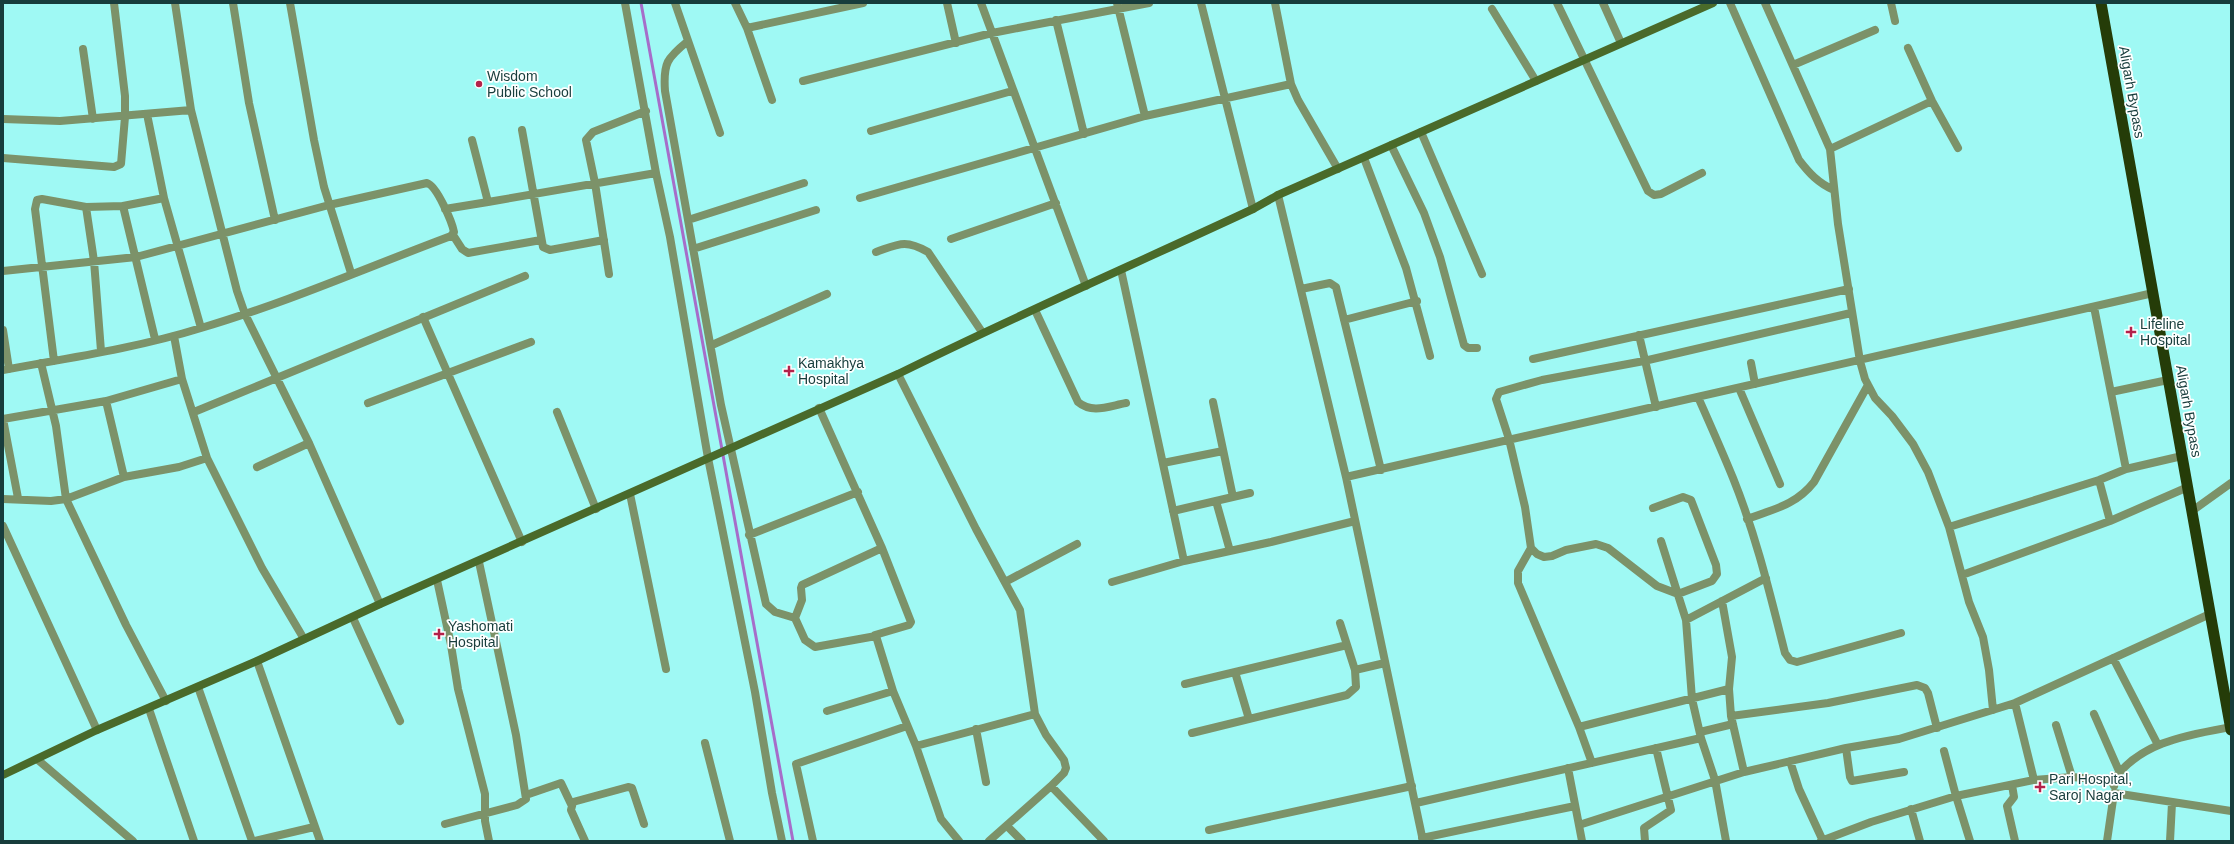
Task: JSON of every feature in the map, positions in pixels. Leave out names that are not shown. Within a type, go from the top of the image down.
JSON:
[{"type":"highway","name":"Aligarh Bypass","points":[[2101,3],[2231,728]]},
{"type":"main road","points":[[3,776],[98,730],[257,661],[353,618],[380,604],[479,562],[819,408],[898,374],[982,332],[1035,310],[1253,209],[1278,195],[1338,170],[1621,42],[1713,3]]},
{"type":"street","points":[[3,158],[118,166],[122,162],[125,117],[114,3]]},
{"type":"street","points":[[175,3],[191,110],[232,275],[245,314],[277,376],[380,604]]},
{"type":"street","points":[[233,3],[249,103],[275,220]]},
{"type":"street","points":[[290,3],[314,140],[329,205],[351,273]]},
{"type":"street","points":[[625,3],[646,111],[656,173],[670,237],[708,458],[755,692],[772,793],[782,841]]},
{"type":"street","points":[[675,3],[720,133]]},
{"type":"street","points":[[735,3],[747,28],[772,100]]},
{"type":"street","points":[[747,28],[839,6],[863,3]]},
{"type":"street","points":[[947,3],[956,42]]},
{"type":"street","points":[[981,3],[1012,91],[1056,203],[1086,286]]},
{"type":"street","points":[[803,81],[992,33],[1118,6],[1149,3]]},
{"type":"street","points":[[1201,3],[1253,209]]},
{"type":"street","points":[[1275,3],[1291,84],[1298,100],[1338,170]]},
{"type":"street","points":[[1557,3],[1648,191],[1654,194],[1661,194],[1702,173]]},
{"type":"street","points":[[1603,3],[1621,42]]},
{"type":"street","points":[[1730,3],[1799,160],[1810,175],[1823,185],[1834,190]]},
{"type":"street","points":[[1765,3],[1830,149],[1834,190],[1849,288],[1851,313],[1860,361],[1868,385],[1875,398],[1892,416],[1913,444],[1928,472],[1949,527],[1969,602],[1983,637],[1989,670],[1993,710]]},
{"type":"street","points":[[1891,3],[1895,21]]},
{"type":"street","points":[[1118,6],[1145,116]]},
{"type":"street","points":[[1492,9],[1536,81]]},
{"type":"street","points":[[1056,20],[1084,134]]},
{"type":"street","points":[[1793,65],[1875,30]]},
{"type":"street","points":[[688,41],[668,59],[664,76],[693,249],[712,345],[721,405],[749,535],[766,604],[775,612],[795,618]]},
{"type":"street","points":[[1908,48],[1932,100],[1958,148]]},
{"type":"street","points":[[83,49],[93,119]]},
{"type":"street","points":[[860,198],[1145,116],[1291,84]]},
{"type":"street","points":[[872,130],[1012,91]]},
{"type":"street","points":[[1830,149],[1932,100]]},
{"type":"street","points":[[3,119],[60,122],[191,110]]},
{"type":"street","points":[[609,274],[595,183],[586,140],[593,132],[646,111]]},
{"type":"street","points":[[147,114],[164,198],[201,328]]},
{"type":"street","points":[[522,130],[543,247],[550,250],[604,240]]},
{"type":"street","points":[[1421,132],[1482,274]]},
{"type":"street","points":[[472,140],[488,202]]},
{"type":"street","points":[[1391,145],[1424,213],[1440,256],[1464,345],[1468,348],[1477,348]]},
{"type":"street","points":[[1364,158],[1396,239],[1417,301],[1430,356]]},
{"type":"street","points":[[445,209],[656,173]]},
{"type":"street","points":[[3,271],[136,257],[176,244],[222,234],[329,205],[427,183],[432,185],[445,209],[453,230],[453,235],[462,249],[468,253],[541,240]]},
{"type":"street","points":[[688,220],[804,183]]},
{"type":"street","points":[[1278,195],[1346,477],[1416,803],[1422,840],[1576,806]]},
{"type":"street","points":[[54,361],[35,209],[37,200],[42,199],[86,207],[124,206],[164,198]]},
{"type":"street","points":[[952,240],[1056,203]]},
{"type":"street","points":[[124,206],[154,339]]},
{"type":"street","points":[[86,207],[94,261],[101,351]]},
{"type":"street","points":[[693,249],[816,210]]},
{"type":"street","points":[[3,330],[6,370],[174,336],[245,314],[453,235]]},
{"type":"street","points":[[876,252],[904,243],[916,245],[928,252],[982,332]]},
{"type":"street","points":[[1121,270],[1184,560]]},
{"type":"street","points":[[194,412],[277,376],[525,276]]},
{"type":"street","points":[[1301,289],[1330,282],[1336,287],[1381,470]]},
{"type":"street","points":[[1533,359],[1849,288]]},
{"type":"street","points":[[1346,477],[2153,293]]},
{"type":"street","points":[[712,345],[828,294]]},
{"type":"street","points":[[1344,320],[1417,301]]},
{"type":"street","points":[[2094,307],[2126,469]]},
{"type":"street","points":[[1035,310],[1078,402],[1084,408],[1094,410],[1126,403]]},
{"type":"street","points":[[1653,508],[1683,497],[1691,500],[1716,565],[1717,574],[1712,580],[1678,594],[1657,586],[1608,548],[1596,544],[1566,550],[1552,556],[1537,554],[1531,548],[1525,507],[1509,439],[1496,399],[1499,392],[1542,380],[1644,361],[1851,313]]},
{"type":"street","points":[[424,317],[522,542]]},
{"type":"street","points":[[1639,335],[1656,407]]},
{"type":"street","points":[[174,336],[182,379],[194,412],[207,458],[262,568],[304,640]]},
{"type":"street","points":[[368,403],[531,342]]},
{"type":"street","points":[[1751,362],[1755,384]]},
{"type":"street","points":[[41,363],[56,426],[66,499],[126,625],[166,701]]},
{"type":"street","points":[[898,374],[1020,610],[1036,714],[1046,735],[1064,760],[1066,768],[1064,773],[1051,786],[989,841]]},
{"type":"street","points":[[18,498],[3,419],[52,412],[106,401],[182,379]]},
{"type":"street","points":[[2111,392],[2168,380]]},
{"type":"street","points":[[1747,519],[1794,502],[1804,494],[1814,482],[1868,385]]},
{"type":"street","points":[[1739,388],[1780,484]]},
{"type":"street","points":[[1698,397],[1733,479],[1747,519],[1766,578],[1785,653],[1790,660],[1797,662],[1900,633]]},
{"type":"street","points":[[106,401],[124,477]]},
{"type":"street","points":[[1213,402],[1233,497]]},
{"type":"street","points":[[819,408],[858,492],[882,548],[911,622],[909,625],[875,635],[815,647],[805,640],[795,618],[802,600],[800,592],[802,585],[882,548]]},
{"type":"street","points":[[557,412],[596,509]]},
{"type":"street","points":[[257,467],[308,443]]},
{"type":"street","points":[[1164,463],[1223,450]]},
{"type":"street","points":[[1949,527],[2099,480],[2126,469],[2182,456]]},
{"type":"street","points":[[3,499],[18,498],[51,501],[66,499],[124,477],[179,467],[207,458]]},
{"type":"street","points":[[2099,480],[2110,521]]},
{"type":"street","points":[[2192,511],[2231,483]]},
{"type":"street","points":[[1962,575],[2110,521],[2188,487]]},
{"type":"street","points":[[749,535],[858,492]]},
{"type":"street","points":[[1173,511],[1250,492]]},
{"type":"street","points":[[630,494],[666,669]]},
{"type":"street","points":[[1216,501],[1230,551]]},
{"type":"street","points":[[1112,582],[1184,560],[1230,551],[1355,521]]},
{"type":"street","points":[[3,526],[98,730]]},
{"type":"street","points":[[1660,541],[1686,620],[1692,699],[1700,735],[1715,780],[1726,841]]},
{"type":"street","points":[[1005,582],[1077,544]]},
{"type":"street","points":[[1531,548],[1518,571],[1518,583],[1579,727],[1592,763]]},
{"type":"street","points":[[445,824],[517,804],[524,801],[526,795],[516,735],[479,562]]},
{"type":"street","points":[[1686,620],[1766,578]]},
{"type":"street","points":[[437,580],[451,645],[458,689],[485,794],[485,821],[488,841]]},
{"type":"street","points":[[1722,601],[1732,657],[1729,689],[1732,720],[1744,772]]},
{"type":"street","points":[[1579,825],[1715,780],[1846,748],[1899,739],[2015,703],[2210,614]]},
{"type":"street","points":[[353,618],[400,721]]},
{"type":"street","points":[[1192,733],[1347,695],[1356,688],[1355,670],[1340,623]]},
{"type":"street","points":[[875,635],[878,640],[893,691],[916,746],[941,819],[959,841]]},
{"type":"street","points":[[1185,684],[1347,644]]},
{"type":"street","points":[[2113,658],[2158,744]]},
{"type":"street","points":[[257,661],[320,841]]},
{"type":"street","points":[[1355,670],[1385,663]]},
{"type":"street","points":[[1235,672],[1249,719]]},
{"type":"street","points":[[1416,803],[1656,748],[1700,735],[1732,720],[1917,685],[1925,688],[1928,693],[1937,728]]},
{"type":"street","points":[[198,687],[254,841],[314,827]]},
{"type":"street","points":[[1579,727],[1729,689]]},
{"type":"street","points":[[827,711],[893,691]]},
{"type":"street","points":[[2015,703],[2034,780]]},
{"type":"street","points":[[149,709],[194,841]]},
{"type":"street","points":[[916,746],[1036,714]]},
{"type":"street","points":[[2094,714],[2119,771]]},
{"type":"street","points":[[2056,724],[2072,777]]},
{"type":"street","points":[[813,841],[796,764],[907,726]]},
{"type":"street","points":[[2112,782],[2119,771],[2158,744],[2181,736],[2231,728]]},
{"type":"street","points":[[976,730],[986,782]]},
{"type":"street","points":[[705,743],[730,841]]},
{"type":"street","points":[[1645,841],[1644,828],[1671,810],[1656,748]]},
{"type":"street","points":[[1846,748],[1850,777],[1852,780],[1904,772]]},
{"type":"street","points":[[1944,751],[1970,841]]},
{"type":"street","points":[[38,760],[133,841]]},
{"type":"street","points":[[1790,761],[1799,789],[1822,841],[1871,822],[1956,796],[2034,780],[2072,777],[2112,782]]},
{"type":"street","points":[[1568,768],[1582,841]]},
{"type":"street","points":[[526,795],[561,782],[571,804],[571,810],[585,841]]},
{"type":"street","points":[[2107,841],[2114,793],[2114,785],[2112,782]]},
{"type":"street","points":[[2012,785],[2014,797],[2007,806],[2016,841]]},
{"type":"street","points":[[1051,786],[1104,841]]},
{"type":"street","points":[[1209,830],[1412,786]]},
{"type":"street","points":[[571,804],[614,791],[632,788],[644,824]]},
{"type":"street","points":[[2114,793],[2231,812]]},
{"type":"street","points":[[2170,841],[2172,803]]},
{"type":"street","points":[[1911,809],[1920,841]]},
{"type":"street","points":[[1007,826],[1022,841]]},
{"type":"waterway","points":[[641,3],[793,841]]},
{"type":"place","name":"Wisdom Public School","points":[[479,84]]},
{"type":"place","name":"Lifeline Hospital","points":[[2131,332]]},
{"type":"place","name":"Kamakhya Hospital","points":[[789,371]]},
{"type":"place","name":"Yashomati Hospital","points":[[439,634]]},
{"type":"place","name":"Pari Hospital, Saroj Nagar","points":[[2040,787]]}]
